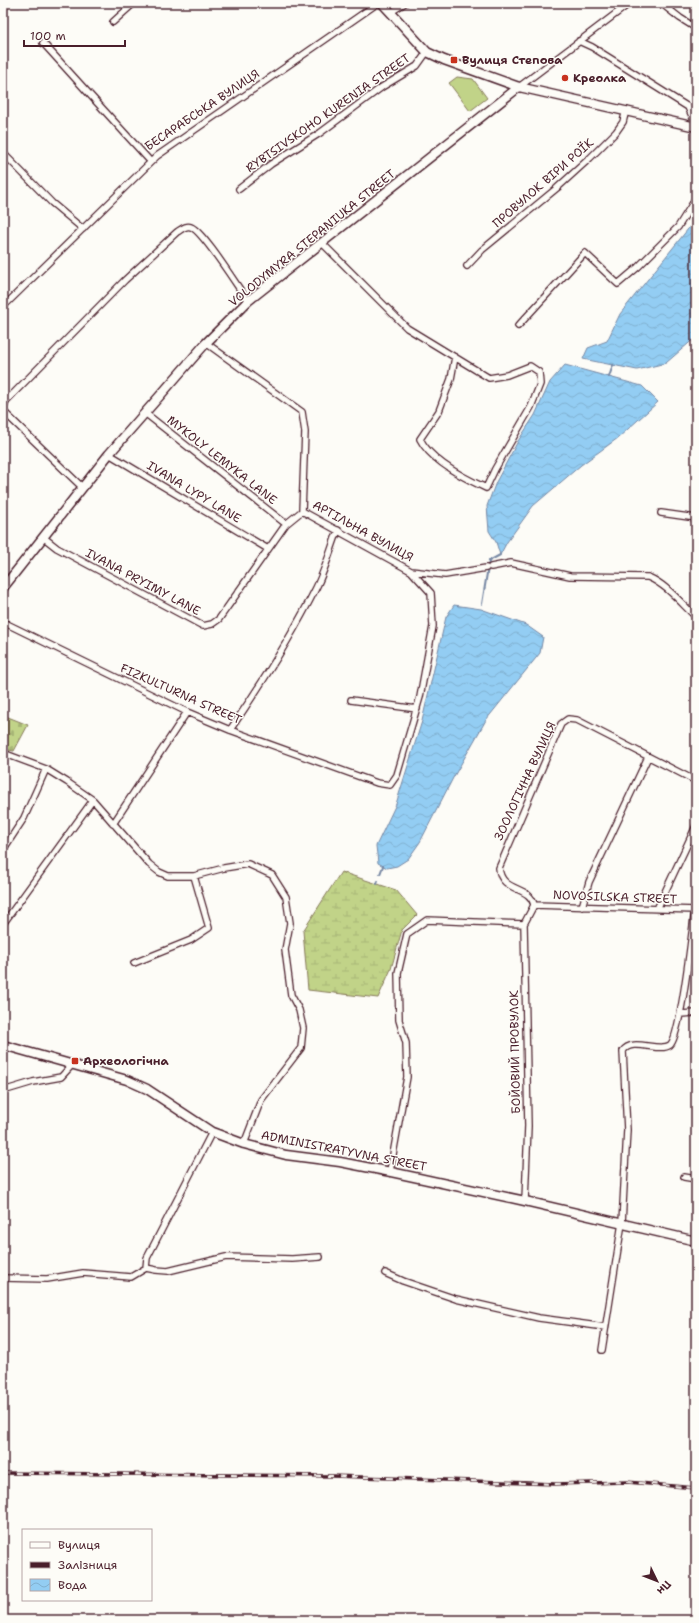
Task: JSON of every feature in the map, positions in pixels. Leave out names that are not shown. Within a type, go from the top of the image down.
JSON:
[{"type":"street","points":[[113,22],[134,3]]},
{"type":"street","name":"БЕСАРАБСЬКА ВУЛИЦЯ","points":[[43,43],[150,161],[378,3]]},
{"type":"street","points":[[382,3],[427,52],[444,60],[519,87],[626,110],[695,127],[688,107],[592,47],[579,41]]},
{"type":"street","points":[[391,12],[405,3]]},
{"type":"street","name":"VOLODYMYRA STEPANIUKA STREET","points":[[3,588],[109,454],[206,343],[248,301],[323,244],[519,87],[630,3]]},
{"type":"street","points":[[661,3],[696,28]]},
{"type":"street","name":"RYBTSIVSKOHO KURENIA STREET","points":[[239,189],[271,164],[320,133],[382,88],[417,66],[427,52]]},
{"type":"street","name":"ПРОВУЛОК ВІРИ РОЇК","points":[[467,266],[482,250],[557,188],[590,158],[623,122],[626,110]]},
{"type":"street","points":[[3,153],[52,203],[83,229]]},
{"type":"street","points":[[3,307],[150,161]]},
{"type":"street","points":[[518,326],[585,253],[618,284],[638,267],[678,227],[696,198]]},
{"type":"street","points":[[82,487],[3,410],[6,401],[125,280],[177,232],[185,227],[191,227],[195,230],[211,248],[248,301]]},
{"type":"street","points":[[323,244],[407,328],[455,357],[489,378],[507,375],[530,366],[539,372],[540,384],[531,407],[486,488],[442,463],[424,447],[420,439],[439,411],[451,379],[455,357]]},
{"type":"street","name":"АРТІЛЬНА ВУЛИЦЯ","points":[[206,343],[302,412],[305,432],[302,510],[411,571],[445,575],[511,563],[570,576],[648,578],[657,581],[666,588],[696,617]]},
{"type":"street","points":[[696,380],[696,392]]},
{"type":"street","name":"MYKOLY LEMYKA LANE","points":[[145,414],[286,524]]},
{"type":"street","name":"IVANA LYPY LANE","points":[[109,454],[268,549]]},
{"type":"street","name":"IVANA PRYIMY LANE","points":[[43,537],[57,548],[202,626],[212,624],[219,619],[286,524],[302,510]]},
{"type":"street","points":[[661,514],[696,518]]},
{"type":"street","points":[[230,730],[260,687],[295,627],[316,587],[338,530]]},
{"type":"street","points":[[351,700],[417,709],[433,626],[431,593],[411,571]]},
{"type":"street","name":"FIZKULTURNA STREET","points":[[3,622],[187,712],[230,730],[377,783],[390,785],[397,775],[417,709]]},
{"type":"street","points":[[113,824],[187,712]]},
{"type":"street","name":"ЗООЛОГІЧНА ВУЛИЦЯ","points":[[534,905],[533,901],[528,895],[508,885],[503,880],[499,874],[499,868],[561,724],[568,719],[577,720],[696,781]]},
{"type":"street","points":[[3,753],[46,770],[93,800],[149,864],[159,872],[168,876],[194,876],[224,868],[248,864],[272,875],[286,897],[290,923],[285,950],[291,995],[299,1010],[303,1028],[301,1048],[261,1100],[244,1144]]},
{"type":"street","points":[[582,906],[589,882],[648,757]]},
{"type":"street","points":[[3,850],[24,818],[46,770]]},
{"type":"street","points":[[3,924],[93,800]]},
{"type":"street","points":[[657,909],[696,826]]},
{"type":"street","points":[[134,963],[191,940],[208,928],[194,876]]},
{"type":"street","name":"NOVOSILSKA STREET","points":[[534,905],[695,910]]},
{"type":"street","name":"БОЙОВИЙ ПРОВУЛОК","points":[[525,1201],[528,1126],[524,924],[534,905]]},
{"type":"street","points":[[602,1350],[622,1223],[627,1130],[623,1051],[628,1047],[633,1046],[663,1047],[670,1045],[680,1014],[695,910]]},
{"type":"street","points":[[390,1171],[407,1077],[406,1044],[398,1020],[398,973],[407,934],[427,920],[524,924]]},
{"type":"street","points":[[680,1014],[696,1013]]},
{"type":"street","name":"ADMINISTRATYVNA STREET","points":[[3,1045],[126,1080],[148,1089],[212,1132],[244,1144],[286,1154],[390,1171],[696,1240]]},
{"type":"street","points":[[3,1091],[33,1082],[61,1077],[72,1065]]},
{"type":"street","points":[[146,1268],[147,1258],[212,1132]]},
{"type":"street","points":[[684,1177],[696,1179]]},
{"type":"street","points":[[3,1278],[47,1279],[83,1273],[131,1277],[146,1268],[168,1271],[226,1257],[292,1259],[320,1257]]},
{"type":"street","points":[[385,1273],[403,1281],[456,1299],[539,1318],[605,1328]]},
{"type":"green space","points":[[457,77],[473,79],[487,98],[470,111],[449,83]]},
{"type":"green space","points":[[3,715],[28,725],[14,751],[3,749]]},
{"type":"green space","points":[[341,872],[396,890],[417,915],[402,930],[391,969],[378,998],[308,990],[303,931]]},
{"type":"water","points":[[696,219],[696,337],[666,363],[637,370],[583,359],[588,348],[607,341],[620,314]]},
{"type":"water","points":[[565,365],[642,386],[658,402],[618,438],[581,465],[533,506],[507,542],[500,555],[496,542],[489,531],[487,506],[496,482],[518,441],[535,415],[550,382]]},
{"type":"water","points":[[454,605],[481,609],[526,625],[543,637],[540,653],[486,720],[453,778],[420,842],[408,859],[397,866],[387,868],[378,863],[376,846],[396,804],[422,721],[446,617]]},
{"type":"waterway","points":[[609,377],[613,365]]},
{"type":"waterway","points":[[482,604],[489,561],[500,555]]},
{"type":"waterway","points":[[380,874],[383,866]]},
{"type":"railway","points":[[3,1473],[333,1476],[555,1484],[627,1482],[696,1488]]},
{"type":"place","name":"Вулиця Степова","points":[[454,60]]},
{"type":"place","name":"Креолка","points":[[565,78]]},
{"type":"place","name":"Археологічна","points":[[75,1061]]}]
